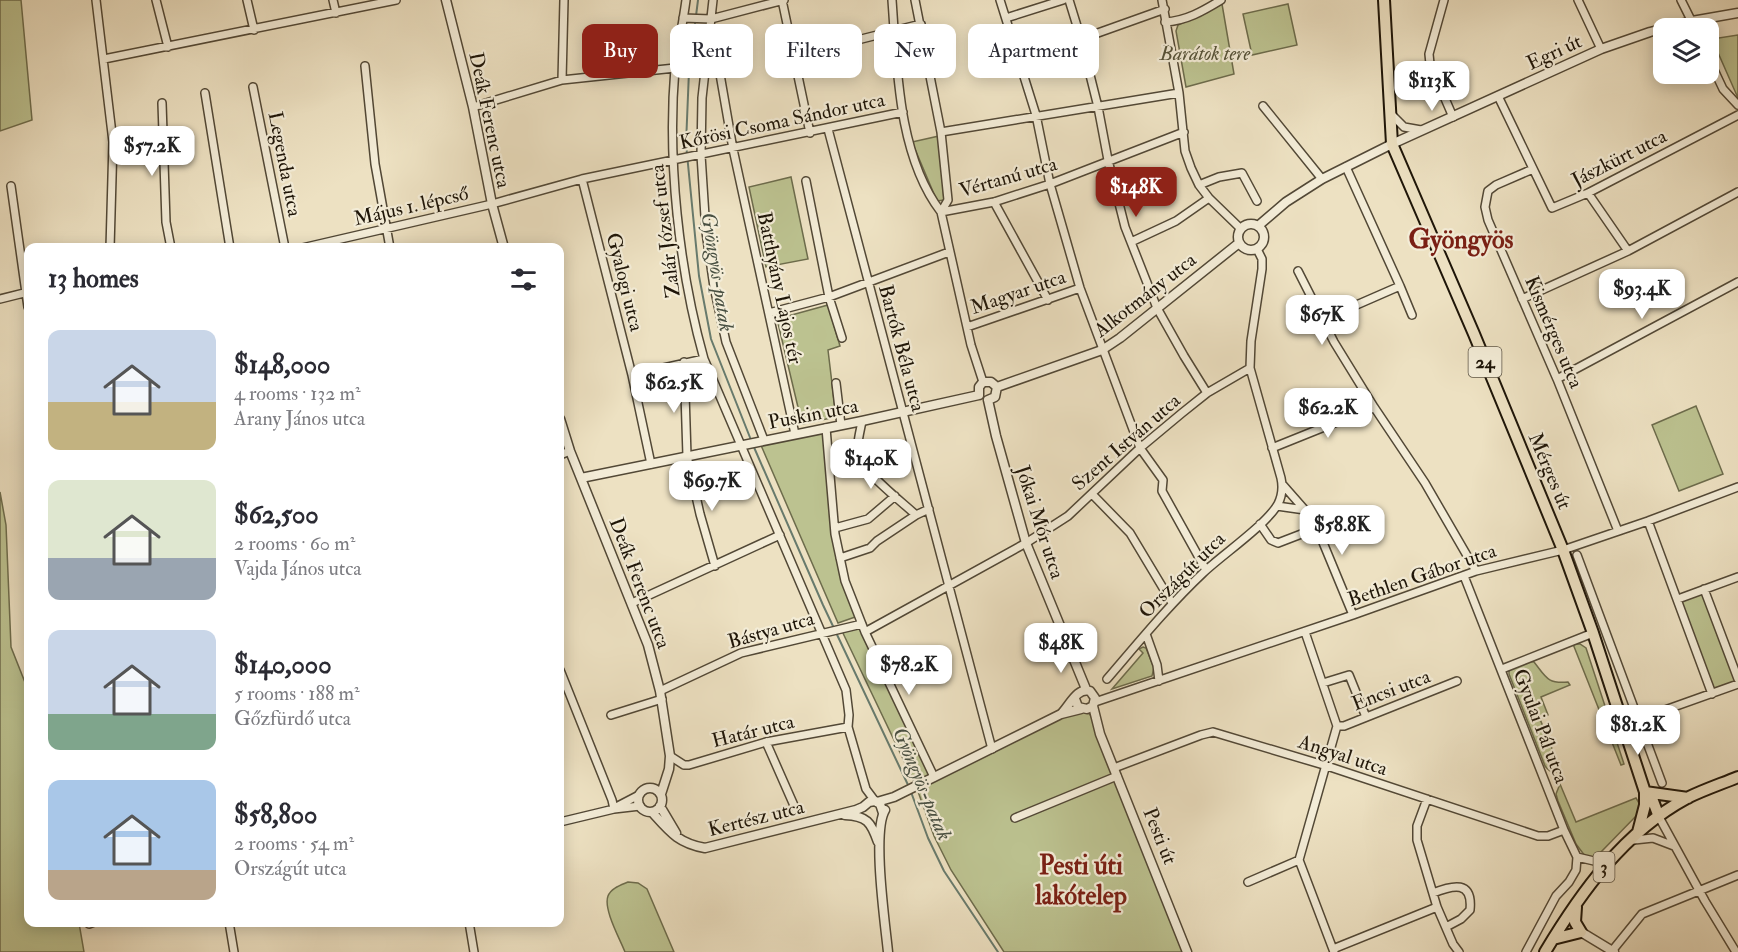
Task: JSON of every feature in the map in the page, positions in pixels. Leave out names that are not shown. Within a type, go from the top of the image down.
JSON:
[{"type":"main road","name":"24","points":[[1384,0],[1392,144]]},
{"type":"main road","name":"Mérges út","points":[[1392,144],[1474,334],[1563,550],[1645,792],[1653,801],[1659,817]]},
{"type":"main road","name":"3","points":[[1545,952],[1587,886],[1634,838],[1659,817],[1688,798],[1738,777]]},
{"type":"main road","points":[[1634,838],[1646,805],[1645,792],[1688,798]]},
{"type":"main road","points":[[1553,939],[1581,932],[1575,922],[1576,903]]},
{"type":"street","points":[[96,0],[113,142],[110,243]]},
{"type":"street","points":[[156,0],[168,47]]},
{"type":"street","points":[[247,0],[254,30]]},
{"type":"street","points":[[333,0],[336,13]]},
{"type":"street","points":[[104,59],[396,0]]},
{"type":"street","name":"Deák Ferenc utca","points":[[446,0],[473,107],[492,204],[503,243]]},
{"type":"street","points":[[561,80],[564,0]]},
{"type":"street","name":"Zalár József utca","points":[[682,24],[686,0]]},
{"type":"street","points":[[713,0],[703,76],[700,156],[706,232],[714,287],[726,342],[763,440]]},
{"type":"street","points":[[683,18],[711,19],[783,0],[788,24]]},
{"type":"street","points":[[892,0],[894,24]]},
{"type":"street","points":[[915,0],[921,24]]},
{"type":"street","points":[[1000,0],[1036,115],[1050,184],[1080,288],[1102,350],[1140,448],[1163,480],[1162,490],[1206,570]]},
{"type":"street","points":[[1006,18],[1064,0]]},
{"type":"street","points":[[1069,0],[1076,24]]},
{"type":"street","points":[[1162,0],[1179,93],[1185,152],[1199,185],[1241,229]]},
{"type":"street","points":[[1165,22],[1185,19],[1206,10],[1221,0]]},
{"type":"street","points":[[1444,0],[1429,54],[1430,64],[1453,117]]},
{"type":"street","points":[[1578,0],[1601,49]]},
{"type":"street","points":[[1681,0],[1690,18]]},
{"type":"street","points":[[1099,33],[1165,9]]},
{"type":"street","name":"Egri út","points":[[1719,18],[1738,13]]},
{"type":"street","name":"Batthyány Lajos tér","points":[[711,19],[733,149],[795,434]]},
{"type":"street","name":"Egri út","points":[[1392,144],[1601,49],[1653,32]]},
{"type":"street","points":[[364,66],[375,164],[389,243]]},
{"type":"street","points":[[473,107],[561,80],[670,69]]},
{"type":"street","name":"Zalár József utca","points":[[675,78],[675,161],[693,319],[704,359],[824,632],[846,690],[848,727],[870,804]]},
{"type":"street","points":[[799,78],[810,133]]},
{"type":"street","points":[[899,78],[907,138],[920,174],[933,202],[941,212],[967,327],[983,382]]},
{"type":"street","points":[[931,78],[941,132],[948,200],[941,212]]},
{"type":"street","points":[[1091,78],[1118,201],[1131,242],[1158,308],[1207,393]]},
{"type":"street","points":[[1719,80],[1738,105]]},
{"type":"street","name":"Legenda utca","points":[[253,87],[284,243]]},
{"type":"street","points":[[205,93],[229,243]]},
{"type":"street","points":[[941,132],[1179,93]]},
{"type":"street","points":[[1498,96],[1533,169]]},
{"type":"street","points":[[162,103],[166,222],[170,243]]},
{"type":"street","points":[[1263,106],[1322,179]]},
{"type":"street","name":"Kőrösi Csoma Sándor utca","points":[[492,204],[582,180],[903,112]]},
{"type":"street","points":[[1390,113],[1404,127],[1424,131]]},
{"type":"street","name":"Jászkürt utca","points":[[1533,169],[1552,208],[1588,193],[1738,115]]},
{"type":"street","name":"Bartók Béla utca","points":[[828,129],[992,749]]},
{"type":"street","name":"Vértanú utca","points":[[941,212],[994,202],[1050,184],[1184,132]]},
{"type":"street","points":[[1258,226],[1286,202],[1322,179],[1392,144]]},
{"type":"street","points":[[1346,167],[1412,315]]},
{"type":"street","name":"Kismérges utca","points":[[1533,169],[1496,185],[1488,191],[1485,207],[1488,220],[1557,379],[1618,531]]},
{"type":"street","points":[[1199,185],[1219,177],[1242,173],[1257,201]]},
{"type":"street","name":"Gyalogi utca","points":[[582,180],[632,375],[651,464]]},
{"type":"street","points":[[806,181],[829,297],[842,338]]},
{"type":"street","points":[[10,186],[24,273]]},
{"type":"street","points":[[1522,298],[1628,251],[1738,192]]},
{"type":"street","points":[[1588,193],[1628,251]]},
{"type":"street","points":[[1131,242],[1176,221],[1209,198]]},
{"type":"street","points":[[994,202],[1048,300]]},
{"type":"street","name":"Május 1. lépcső","points":[[324,243],[492,204]]},
{"type":"street","points":[[1246,225],[1258,226],[1265,237],[1263,244],[1250,251],[1243,248],[1238,236],[1241,229],[1246,225]]},
{"type":"street","name":"Alkotmány utca","points":[[997,387],[1102,350],[1239,243]]},
{"type":"street","points":[[1257,249],[1262,259],[1262,269],[1251,341],[1250,368],[1283,485],[1317,528],[1353,615]]},
{"type":"street","points":[[769,313],[829,297],[949,252]]},
{"type":"street","points":[[1298,271],[1334,342],[1425,483],[1476,571]]},
{"type":"street","points":[[1557,379],[1738,282]]},
{"type":"street","points":[[1345,310],[1400,286]]},
{"type":"street","name":"Magyar utca","points":[[967,327],[1080,288]]},
{"type":"street","points":[[0,299],[24,293]]},
{"type":"street","points":[[632,375],[704,359]]},
{"type":"street","points":[[684,362],[687,456],[715,566]]},
{"type":"street","name":"Szent István utca","points":[[948,585],[1026,543],[1068,516],[1140,448],[1207,393],[1250,368]]},
{"type":"street","points":[[983,382],[991,382],[997,387],[997,395],[988,400],[980,395],[979,387],[983,382]]},
{"type":"street","points":[[836,383],[841,425]]},
{"type":"street","name":"Puskin utca","points":[[581,478],[862,422],[980,395]]},
{"type":"street","name":"Jókai Mór utca","points":[[988,400],[1026,543],[1070,652],[1086,700]]},
{"type":"street","points":[[1272,448],[1374,407]]},
{"type":"street","points":[[862,422],[858,449],[860,459],[916,515]]},
{"type":"street","points":[[826,428],[835,528],[845,581],[863,628],[934,777]]},
{"type":"street","name":"Deák Ferenc utca","points":[[564,431],[648,645],[661,695],[670,760]]},
{"type":"street","points":[[564,452],[570,450]]},
{"type":"street","name":"Országút utca","points":[[1107,679],[1172,603],[1277,506],[1283,485]]},
{"type":"street","name":"Bethlen Gábor utca","points":[[1086,700],[1159,681],[1476,571],[1563,550],[1738,487]]},
{"type":"street","points":[[1092,494],[1130,533],[1172,603]]},
{"type":"street","points":[[835,528],[868,519],[895,496]]},
{"type":"street","points":[[1277,506],[1305,510]]},
{"type":"street","points":[[840,558],[870,548],[916,515],[930,509]]},
{"type":"street","points":[[1648,521],[1712,694]]},
{"type":"street","points":[[1260,524],[1275,543],[1317,528]]},
{"type":"street","points":[[632,603],[780,535]]},
{"type":"street","points":[[1577,555],[1662,783]]},
{"type":"street","name":"Gyulai Pál utca","points":[[1464,576],[1564,830],[1577,857]]},
{"type":"street","points":[[1678,599],[1738,577]]},
{"type":"street","name":"Bástya utca","points":[[611,715],[661,695],[741,653],[845,627],[863,628],[948,585]]},
{"type":"street","points":[[1704,589],[1738,679]]},
{"type":"street","points":[[1305,632],[1337,726],[1299,860],[1334,951],[1437,907]]},
{"type":"street","points":[[1502,669],[1593,633]]},
{"type":"street","points":[[1146,634],[1157,665],[1159,681]]},
{"type":"street","points":[[1323,683],[1349,675],[1365,717]]},
{"type":"street","points":[[564,680],[614,808]]},
{"type":"street","name":"Encsi utca","points":[[1337,726],[1344,726],[1457,681]]},
{"type":"street","points":[[1637,720],[1738,684]]},
{"type":"street","name":"Kertész utca","points":[[652,812],[673,836],[684,842],[711,848],[894,797],[1086,700]]},
{"type":"street","name":"Pesti út","points":[[1086,700],[1187,952]]},
{"type":"street","name":"Határ utca","points":[[670,760],[688,765],[766,742],[848,727]]},
{"type":"street","name":"Angyal utca","points":[[1015,818],[1115,772],[1213,732],[1327,766],[1538,836],[1548,836],[1564,830]]},
{"type":"street","points":[[766,742],[796,810]]},
{"type":"street","points":[[614,808],[639,795],[644,789],[652,788],[663,776],[670,760]]},
{"type":"street","points":[[564,821],[614,808],[640,806],[652,812],[660,806],[670,760]]},
{"type":"street","points":[[652,788],[661,794]]},
{"type":"street","points":[[639,795],[640,806]]},
{"type":"street","points":[[836,815],[873,822],[882,815],[894,797]]},
{"type":"street","points":[[1426,799],[1417,826],[1417,840],[1437,907],[1453,944],[1459,952]]},
{"type":"street","points":[[879,845],[862,813],[870,804],[882,807],[879,845],[888,952]]},
{"type":"street","name":"Kertész utca","points":[[660,806],[684,842]]},
{"type":"street","points":[[1659,817],[1698,890],[1736,952]]},
{"type":"street","points":[[1634,838],[1653,838],[1674,846]]},
{"type":"street","points":[[1526,952],[1556,896],[1576,870],[1577,857],[1594,861],[1609,861]]},
{"type":"street","points":[[1248,882],[1299,860]]},
{"type":"street","points":[[1564,922],[1613,951],[1642,914],[1738,875]]},
{"type":"street","points":[[1433,893],[1458,885],[1464,888],[1471,902],[1470,910],[1461,919],[1446,927]]},
{"type":"street","points":[[230,927],[234,952]]},
{"type":"street","points":[[470,927],[474,952]]},
{"type":"green space","points":[[0,0],[21,0],[32,120],[0,131]]},
{"type":"green space","name":"Barátok tere","points":[[1222,4],[1234,74],[1186,87],[1176,31],[1178,25]]},
{"type":"green space","points":[[1288,4],[1297,45],[1252,55],[1243,14]]},
{"type":"green space","points":[[1738,35],[1738,98],[1719,55],[1719,38]]},
{"type":"green space","points":[[939,136],[944,200],[937,201],[912,142]]},
{"type":"green space","points":[[791,177],[808,259],[766,267],[749,187]]},
{"type":"green space","points":[[828,305],[840,346],[828,350],[836,417],[802,424],[777,319]]},
{"type":"green space","points":[[1696,406],[1723,474],[1679,491],[1652,425]]},
{"type":"green space","points":[[824,431],[832,525],[858,616],[838,623],[760,443]]},
{"type":"green space","points":[[0,492],[6,525],[11,647],[24,680],[24,927],[80,927],[84,952],[0,952]]},
{"type":"green space","points":[[1703,591],[1738,682],[1713,691],[1680,599]]},
{"type":"green space","points":[[863,628],[934,777],[1052,719],[1087,709],[1097,728],[1187,952],[1004,952],[951,870],[934,836],[916,786],[841,629]]},
{"type":"green space","points":[[1573,644],[1580,644],[1586,648],[1624,764],[1621,765]]},
{"type":"green space","points":[[1146,648],[1154,668],[1152,676],[1112,689],[1143,653],[1139,649]]},
{"type":"green space","points":[[1530,661],[1534,662],[1551,681],[1568,682],[1570,685],[1541,697],[1548,715],[1540,719],[1559,766],[1556,772],[1550,771],[1545,766],[1509,674],[1509,670]]},
{"type":"green space","points":[[1560,784],[1576,822],[1636,798],[1639,803],[1639,813],[1598,855],[1585,856],[1576,844],[1558,801],[1556,794]]},
{"type":"green space","points":[[628,882],[638,883],[647,889],[674,952],[625,952],[610,916],[607,902],[611,891]]},
{"type":"waterway","name":"Gyöngyös-patak","points":[[698,0],[689,71],[686,144],[699,276],[711,339],[751,440]]},
{"type":"waterway","name":"Gyöngyös-patak","points":[[753,445],[823,605],[909,787]]},
{"type":"waterway","name":"Gyöngyös-patak","points":[[911,792],[928,838],[944,871],[998,952]]},
{"type":"district","name":"Gyöngyös","points":[[1461,240]]},
{"type":"district","name":"Pesti úti lakótelep","points":[[1081,881]]}]
